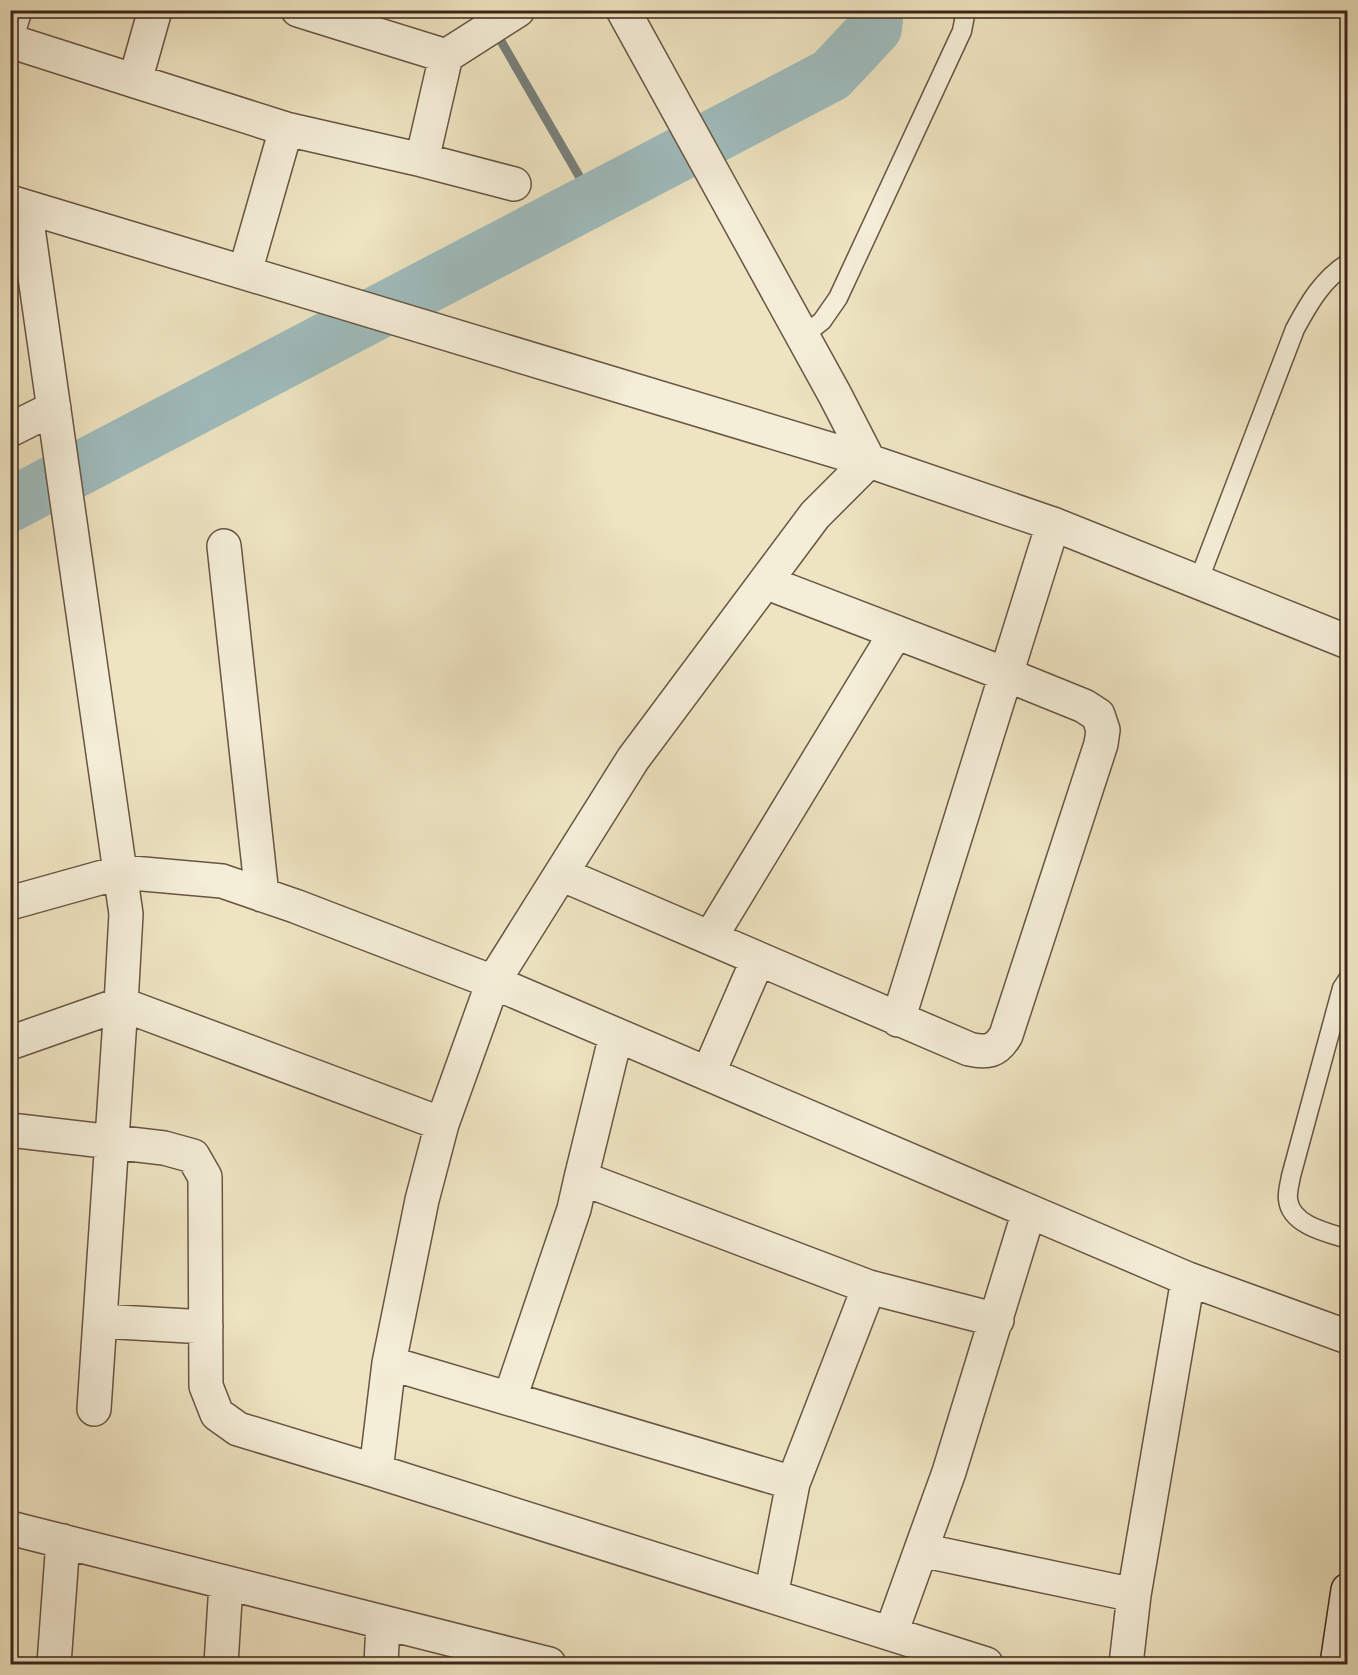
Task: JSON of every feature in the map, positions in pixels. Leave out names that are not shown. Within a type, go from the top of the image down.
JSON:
[{"type":"street","points":[[10,26],[15,10]]},
{"type":"street","points":[[135,81],[155,10]]},
{"type":"street","points":[[298,10],[456,50]]},
{"type":"street","points":[[623,10],[803,336],[869,461]]},
{"type":"street","points":[[422,160],[456,50],[511,15]]},
{"type":"street","points":[[10,41],[286,129],[514,184]]},
{"type":"street","points":[[245,272],[286,129]]},
{"type":"street","points":[[94,1409],[126,914],[60,447],[18,205],[869,461],[1053,525],[1347,642]]},
{"type":"street","points":[[11,429],[54,408]]},
{"type":"street","points":[[376,1471],[389,1364],[422,1200],[442,1124],[493,982],[633,759],[815,515],[869,461]]},
{"type":"street","points":[[898,1020],[1053,525]]},
{"type":"street","points":[[224,546],[262,895]]},
{"type":"street","points":[[561,874],[969,1050],[986,1053],[1000,1047],[1006,1035],[1101,744],[1103,730],[1098,715],[1084,706],[1005,674],[765,582]]},
{"type":"street","points":[[710,938],[896,632]]},
{"type":"street","points":[[10,903],[121,872],[222,881],[493,982],[1188,1280],[1347,1337]]},
{"type":"street","points":[[708,1074],[758,959]]},
{"type":"street","points":[[10,1043],[121,1004],[442,1124]]},
{"type":"street","points":[[510,1398],[574,1209],[616,1035]]},
{"type":"street","points":[[10,1130],[164,1148],[193,1156],[206,1177],[206,1386],[217,1414],[238,1429],[891,1633],[986,1665]]},
{"type":"street","points":[[581,1178],[869,1287],[997,1320]]},
{"type":"street","points":[[891,1633],[950,1472],[1029,1211]]},
{"type":"street","points":[[1126,1665],[1134,1595],[1188,1280]]},
{"type":"street","points":[[771,1596],[793,1483],[869,1287]]},
{"type":"street","points":[[100,1321],[206,1327]]},
{"type":"street","points":[[389,1364],[793,1483]]},
{"type":"street","points":[[10,1528],[549,1665]]},
{"type":"street","points":[[54,1665],[63,1541]]},
{"type":"street","points":[[921,1550],[1134,1595]]},
{"type":"street","points":[[221,1665],[226,1584]]},
{"type":"street","points":[[1337,1665],[1347,1590]]},
{"type":"street","points":[[381,1665],[382,1623]]},
{"type":"lane","points":[[803,336],[822,321],[838,298],[962,32],[966,10]]},
{"type":"lane","points":[[1198,582],[1295,329],[1312,296],[1336,271],[1347,264]]},
{"type":"lane","points":[[1347,979],[1342,988],[1291,1176],[1288,1201],[1296,1215],[1314,1228],[1347,1239]]},
{"type":"waterway","points":[[483,10],[593,200]]},
{"type":"waterway","points":[[10,505],[831,75],[875,28],[877,10]]}]
